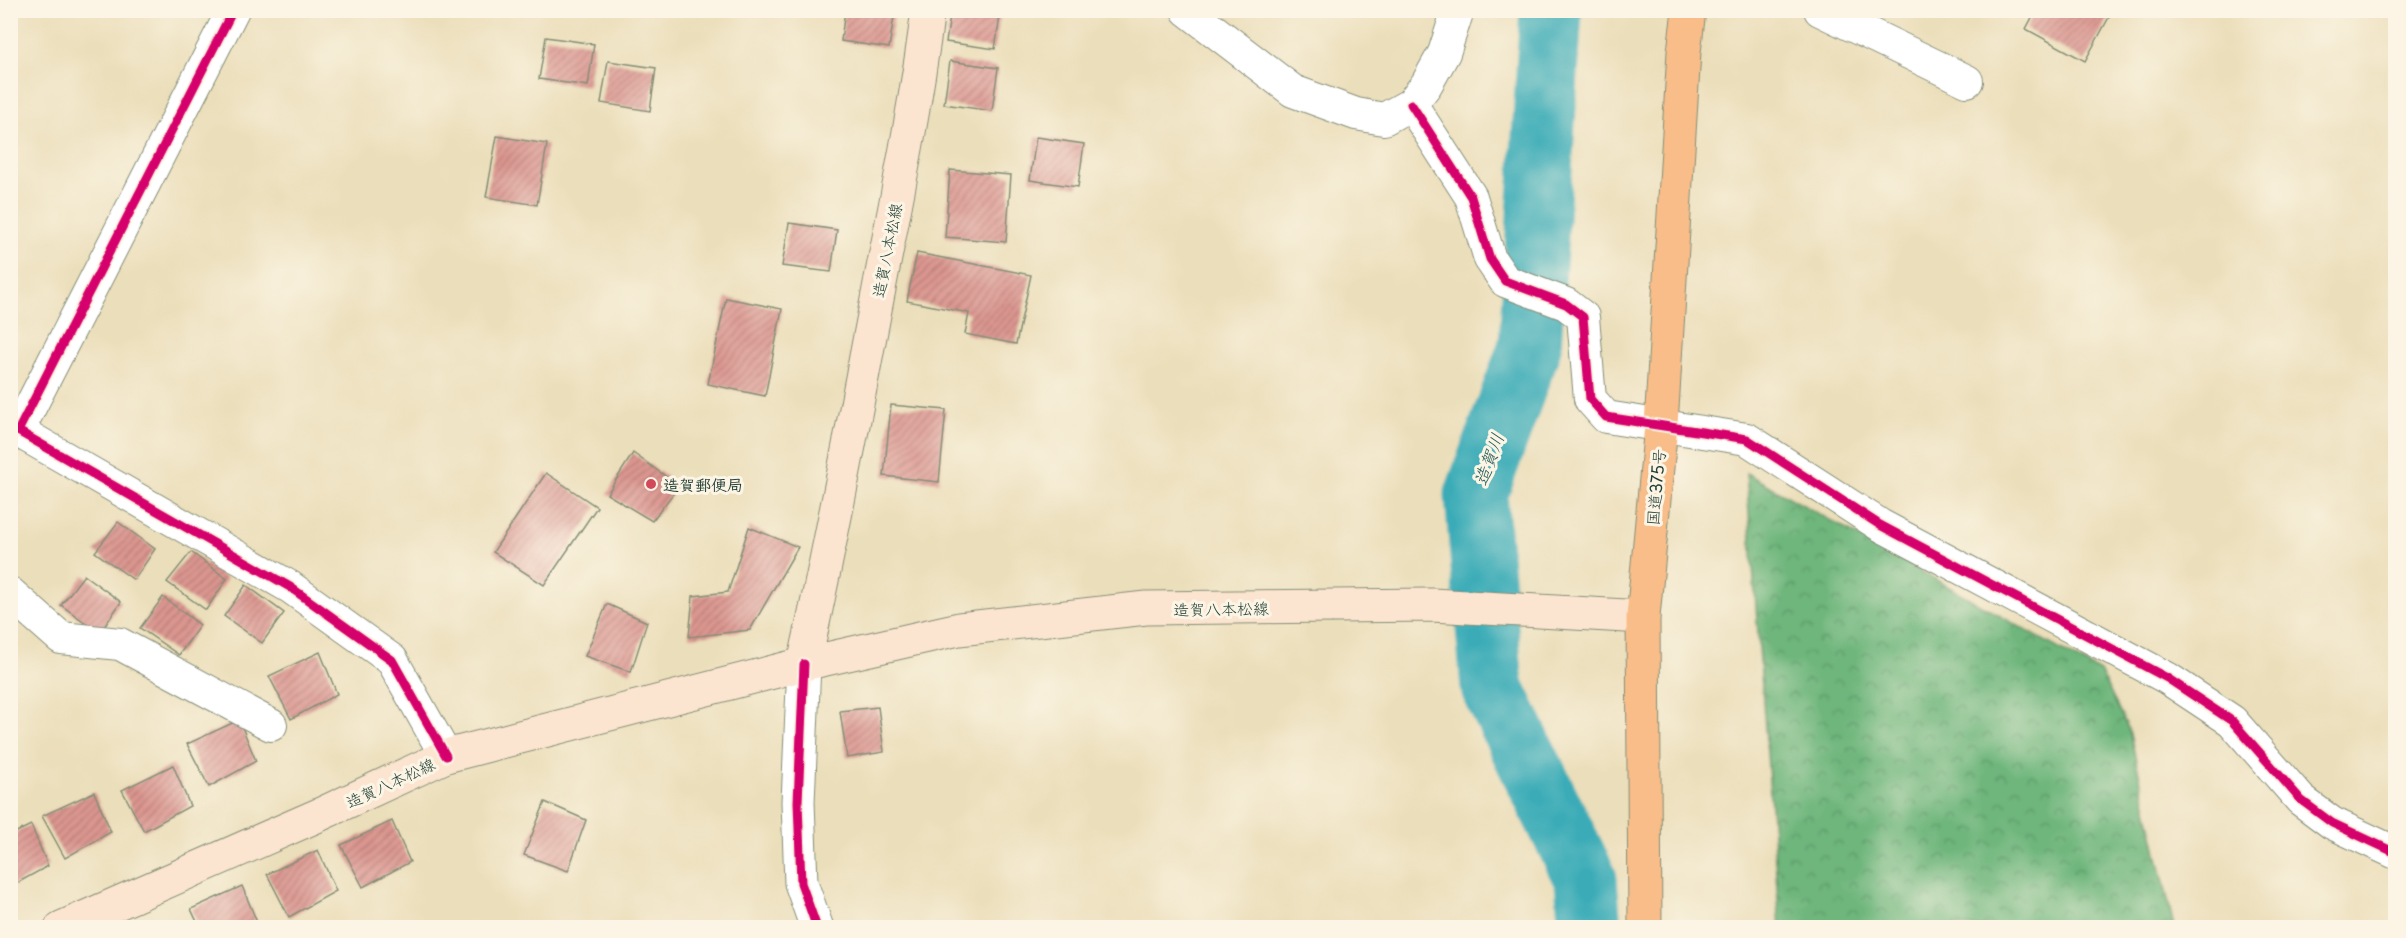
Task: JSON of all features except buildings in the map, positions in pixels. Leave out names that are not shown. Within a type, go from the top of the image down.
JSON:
[{"type":"highway","name":"国道375号","points":[[1645,927],[1643,616],[1661,425],[1684,52],[1689,10]]},
{"type":"main road","name":"造賀八本松線","points":[[804,664],[826,565],[891,227],[919,77],[928,10]]},
{"type":"main road","name":"造賀八本松線","points":[[61,927],[321,814],[446,756],[804,664],[959,629],[1146,609],[1432,605],[1643,616]]},
{"type":"street","points":[[233,10],[14,430],[290,587],[392,660],[446,756]]},
{"type":"street","points":[[1187,10],[1293,91],[1356,114],[1384,119],[1411,104],[1426,85],[1444,53],[1458,10]]},
{"type":"street","points":[[1820,10],[1967,81]]},
{"type":"street","points":[[1411,104],[1471,197],[1490,259],[1505,282],[1566,304],[1583,317],[1590,399],[1606,417],[1747,440],[1880,525],[2167,678],[2232,721],[2301,800],[2332,823],[2396,853]]},
{"type":"street","points":[[10,593],[61,638],[120,644],[271,725]]},
{"type":"street","points":[[804,664],[798,802],[801,883],[817,927]]},
{"type":"green space","points":[[1746,473],[2100,672],[2129,730],[2174,927],[1780,927]]},
{"type":"waterway","name":"造賀川","points":[[1551,10],[1530,346],[1476,495],[1492,687],[1586,880],[1590,928]]},
{"type":"cycle path","points":[[18,431],[233,10]]},
{"type":"cycle path","points":[[1411,104],[1471,197],[1490,259],[1505,281],[1566,304],[1583,317],[1590,399],[1606,417],[1747,439],[1880,525],[2167,678],[2232,721],[2301,800],[2332,823],[2396,853]]},
{"type":"cycle path","points":[[10,430],[18,431],[290,587],[392,660],[446,756]]},
{"type":"cycle path","points":[[804,664],[798,802],[801,883],[817,928]]},
{"type":"place","name":"造賀郵便局","points":[[651,484]]}]
